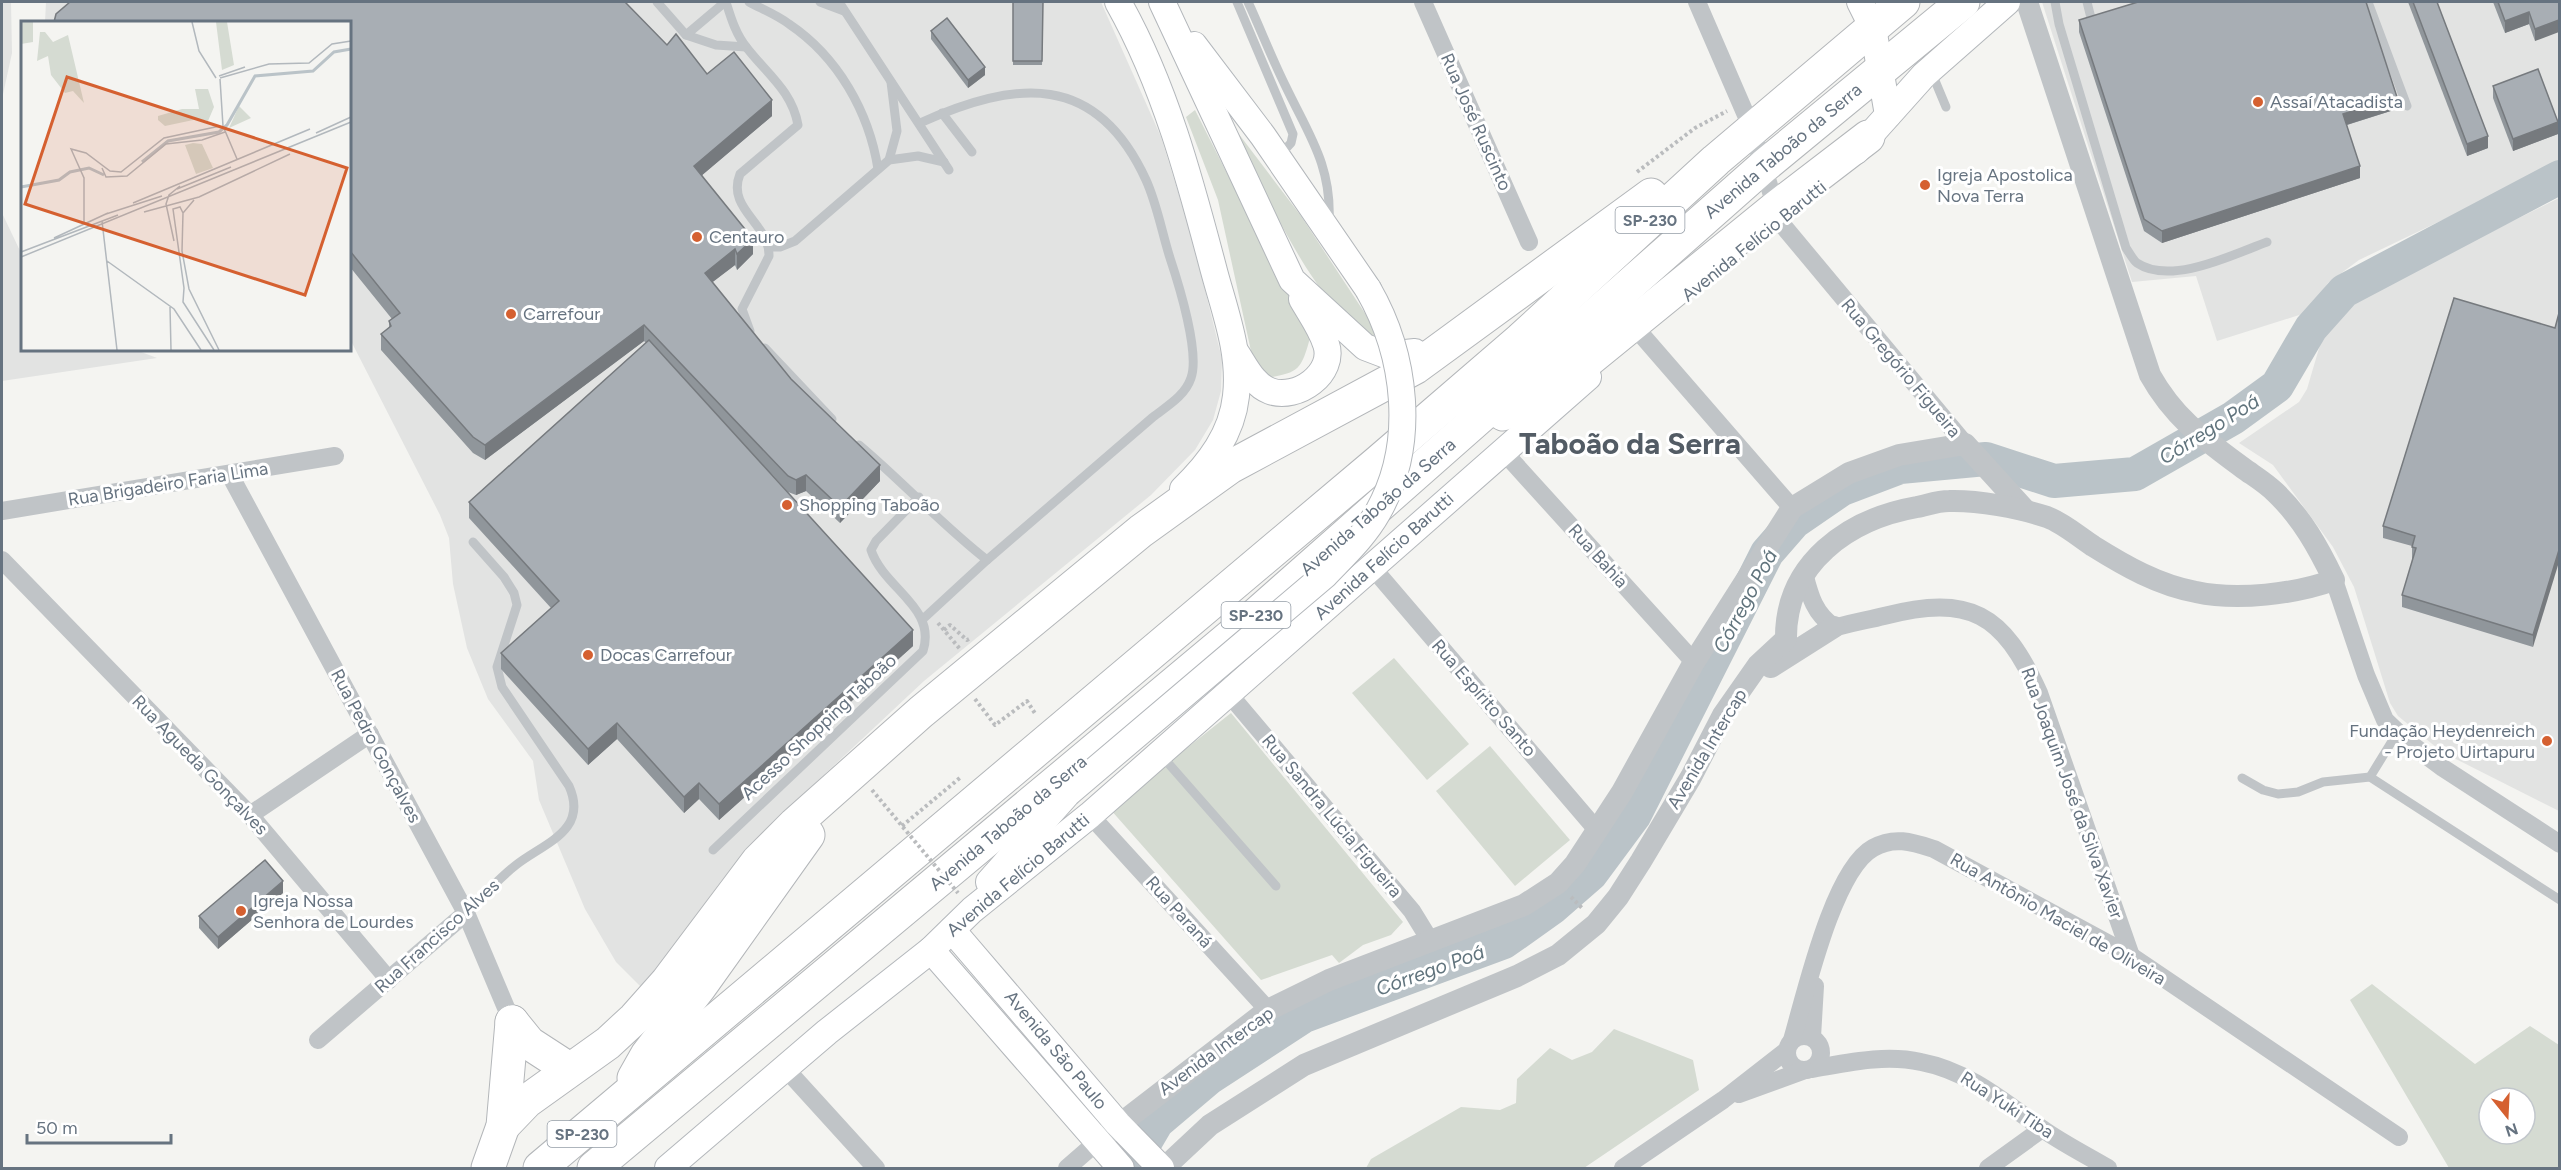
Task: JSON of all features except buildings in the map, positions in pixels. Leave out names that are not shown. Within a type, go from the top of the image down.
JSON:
[{"type":"highway","name":"Avenida Taboão da Serra","points":[[540,1168],[1521,339],[1716,160],[1741,119],[1867,15],[1903,2]]},
{"type":"highway","name":"Avenida Taboão da Serra","points":[[594,1168],[1243,626],[1764,166],[1963,2]]},
{"type":"highway","points":[[1456,438],[1569,376],[1777,216],[1878,126]]},
{"type":"highway","points":[[623,1100],[646,1055],[860,784],[921,712],[1141,531],[1230,467],[1416,367],[1450,340],[1659,190],[1675,179],[1716,160]]},
{"type":"highway","points":[[503,1126],[527,1101],[608,1043],[635,1018],[667,982],[758,861],[795,824],[860,784]]},
{"type":"highway","points":[[512,1022],[530,1042],[569,1069]]},
{"type":"highway","points":[[488,1168],[503,1126],[512,1022]]},
{"type":"main road","points":[[1119,2],[1137,33],[1170,123],[1194,195],[1237,354],[1236,397],[1225,438],[1201,472],[1141,531]]},
{"type":"main road","points":[[1162,2],[1292,280],[1326,344],[1327,356],[1322,371],[1309,386],[1293,392],[1272,392],[1255,381],[1237,354]]},
{"type":"main road","points":[[965,902],[995,873],[1068,793],[1325,575],[1359,541],[1379,511],[1395,469],[1401,437],[1402,410],[1400,377],[1390,333],[1368,289],[1329,231],[1162,2]]},
{"type":"main road","points":[[1878,126],[1930,69],[2007,2]]},
{"type":"main road","points":[[1867,15],[1880,69],[1878,126]]},
{"type":"main road","name":"Avenida Felício Barutti","points":[[668,1168],[785,1068],[931,950],[952,930],[965,902],[1090,815],[1502,450],[1777,216]]},
{"type":"main road","points":[[1292,280],[1365,347],[1386,356],[1399,356],[1430,349],[1450,340]]},
{"type":"main road","name":"Avenida São Paulo","points":[[952,930],[1121,1128],[1159,1165]]},
{"type":"main road","name":"Avenida São Paulo","points":[[931,950],[1121,1168]]},
{"type":"main road","points":[[979,1005],[995,1002],[1001,986]]},
{"type":"main road","points":[[998,1028],[1002,1011],[1011,1008],[1021,1009]]},
{"type":"street","name":"Rua José Ruscinto","points":[[1423,2],[1529,242]]},
{"type":"street","points":[[1697,2],[1741,119],[1764,166],[1777,216]]},
{"type":"street","points":[[2027,2],[2150,375],[2164,400],[2185,424],[2274,491],[2298,517],[2313,538],[2334,580],[2385,720],[2397,733],[2443,768],[2559,844]]},
{"type":"street","name":"Rua Gregório Figueira","points":[[1777,216],[1971,450],[2019,503]]},
{"type":"street","points":[[1640,333],[1792,508]]},
{"type":"street","name":"Rua Bahia","points":[[1502,450],[1694,663]]},
{"type":"street","name":"Avenida Intercap","points":[[1101,1145],[1268,1010],[1329,980],[1524,905],[1558,883],[1575,864],[1622,792],[1694,663],[1792,508],[1850,473],[1899,455],[1971,450]]},
{"type":"street","name":"Rua Brigadeiro Faria Lima","points":[[2,511],[335,456]]},
{"type":"street","name":"Rua Pedro Gonçalves","points":[[230,474],[466,913],[512,1022]]},
{"type":"street","points":[[1786,639],[1786,623],[1804,573],[1836,538],[1900,510],[1948,501],[2019,503],[2050,518],[2117,561],[2163,584],[2198,593],[2256,595],[2312,587],[2334,580]]},
{"type":"street","name":"Rua Agueda Gonçalves","points":[[2,560],[250,815],[389,980]]},
{"type":"street","name":"Rua Espírito Santo","points":[[1372,567],[1596,829]]},
{"type":"street","points":[[1747,682],[1834,627],[1822,619],[1811,600],[1804,573]]},
{"type":"street","name":"Rua Joaquim José da Silva Xavier","points":[[1786,639],[1801,639],[1834,627],[1910,609],[1944,606],[1969,610],[1993,623],[2011,642],[2026,665],[2039,693],[2132,956]]},
{"type":"street","name":"Avenida Intercap","points":[[1159,1165],[1210,1125],[1304,1065],[1517,976],[1558,955],[1596,924],[1618,897],[1641,861],[1691,777],[1723,715],[1758,665],[1786,639]]},
{"type":"street","name":"Rua Sandra Lúcia Figueira","points":[[1229,694],[1412,911],[1431,942]]},
{"type":"street","points":[[250,815],[370,734]]},
{"type":"street","name":"Rua Paraná","points":[[1090,815],[1268,1010]]},
{"type":"street","name":"Rua Antônio Maciel de Oliveira","points":[[1789,1045],[1816,958],[1845,878],[1871,849],[1888,842],[1906,840],[1934,849],[2132,956],[2399,1137]]},
{"type":"street","name":"Rua Francisco Alves","points":[[318,1040],[466,913]]},
{"type":"street","name":"Rua Antônio Maciel de Oliveira","points":[[1816,958],[1816,1041]]},
{"type":"street","points":[[1623,1168],[1724,1100],[1801,1035],[1816,1041],[1819,1061],[1808,1069],[1724,1100]]},
{"type":"street","name":"Rua Yuki Tiba","points":[[1816,1041],[1863,1060]]},
{"type":"street","points":[[1789,1045],[1793,1067],[1808,1069]]},
{"type":"street","name":"Rua Yuki Tiba","points":[[1808,1069],[1863,1060],[1919,1061],[1952,1070],[1993,1092],[2042,1129],[2108,1168]]},
{"type":"street","points":[[785,1068],[876,1168]]},
{"type":"street","points":[[1988,1168],[2042,1129]]},
{"type":"street","points":[[1067,1168],[1101,1145]]},
{"type":"lane","points":[[657,2],[686,35],[716,45],[746,47]]},
{"type":"lane","points":[[686,35],[726,2],[736,31],[746,47],[783,89],[795,108],[798,125],[740,174],[736,184],[739,204],[769,247],[769,256],[742,309],[747,328],[836,423]]},
{"type":"lane","points":[[749,2],[790,24],[813,44],[849,87],[862,109],[878,169]]},
{"type":"lane","points":[[769,247],[780,247],[795,241],[889,160],[918,156],[946,166],[891,77],[842,6],[820,2]]},
{"type":"lane","points":[[1237,2],[1293,134],[1291,143],[1277,157]]},
{"type":"lane","points":[[1248,2],[1285,85],[1319,151],[1330,197],[1329,231]]},
{"type":"lane","points":[[2055,2],[2059,24],[2119,226],[2126,248],[2136,262],[2152,269],[2171,271],[2200,267],[2267,242]]},
{"type":"lane","points":[[2087,2],[2091,18],[2095,21],[2111,18]]},
{"type":"lane","points":[[2368,2],[2407,106]]},
{"type":"lane","points":[[1930,69],[1946,107]]},
{"type":"lane","points":[[889,160],[897,131],[891,77]]},
{"type":"lane","points":[[919,497],[876,541],[872,550],[894,585],[926,616],[987,560],[1179,398],[1191,379],[1194,359],[1177,280],[1146,181],[1126,143],[1109,124],[1080,102],[1047,93],[1006,94],[942,113],[920,123]]},
{"type":"lane","points":[[942,113],[972,152]]},
{"type":"lane","points":[[850,438],[919,497],[953,532],[987,560]]},
{"type":"lane","name":"Rua Francisco Alves","points":[[466,913],[516,865],[560,836],[573,816],[575,800],[569,786],[502,687],[497,668],[517,605],[514,593],[504,577],[473,542]]},
{"type":"lane","name":"Acesso Shopping Taboão","points":[[713,850],[923,651],[928,636],[926,616]]},
{"type":"lane","points":[[2370,777],[2397,733]]},
{"type":"lane","points":[[1160,754],[1276,886]]},
{"type":"lane","points":[[2242,778],[2263,790],[2278,794],[2298,792],[2322,783],[2370,777],[2559,900]]},
{"type":"path","points":[[1695,128],[1741,119]]},
{"type":"path","points":[[926,616],[950,638]]},
{"type":"path","points":[[975,700],[995,725],[1027,701],[1038,713],[1029,720]]},
{"type":"path","points":[[902,826],[968,771]]},
{"type":"path","points":[[860,784],[902,826],[965,902]]},
{"type":"path","points":[[1564,890],[1583,910]]},
{"type":"shaded area","points":[[2,2],[11,2],[12,53],[2,99]]},
{"type":"shaded area","name":"Shopping Taboão","points":[[46,2],[1101,2],[1161,137],[1192,237],[1222,359],[1221,391],[1213,420],[1195,450],[1151,495],[924,681],[764,831],[721,881],[643,989],[616,962],[585,909],[539,800],[533,761],[488,699],[467,648],[453,584],[449,538],[440,515],[351,341],[351,21],[45,21]]},
{"type":"shaded area","name":"Assaí Atacadista","points":[[2042,2],[2559,2],[2559,164],[2359,260],[2328,283],[2318,297],[2318,309],[2217,341],[2196,276],[2132,282]]},
{"type":"shaded area","points":[[1213,100],[1301,216],[1374,327],[1374,338],[1340,311],[1312,277]]},
{"type":"shaded area","points":[[1195,110],[1310,338],[1301,364],[1291,372],[1265,378],[1251,351],[1218,200],[1186,117]]},
{"type":"shaded area","points":[[2559,198],[2559,811],[2442,752],[2398,716],[2390,703],[2354,587],[2333,547],[2273,465],[2239,443],[2299,402],[2307,389],[2325,328],[2342,306]]},
{"type":"shaded area","points":[[2,213],[21,253],[21,351],[139,351],[157,358],[2,381]]},
{"type":"shaded area","points":[[1394,658],[1469,744],[1427,780],[1352,693]]},
{"type":"shaded area","points":[[1231,713],[1403,922],[1391,935],[1363,945],[1339,963],[1332,955],[1261,980],[1110,809]]},
{"type":"shaded area","points":[[1490,746],[1570,840],[1515,886],[1436,791]]},
{"type":"shaded area","points":[[2372,984],[2475,1064],[2530,1026],[2559,1045],[2559,1168],[2449,1168],[2350,1000]]},
{"type":"shaded area","points":[[1614,1029],[1693,1060],[1699,1090],[1584,1168],[1366,1168],[1371,1159],[1461,1107],[1500,1110],[1516,1103],[1517,1079],[1550,1048],[1572,1060],[1592,1052]]},
{"type":"waterway","name":"Córrego Poá","points":[[1130,1168],[1157,1122],[1209,1078],[1304,1016],[1504,942],[1552,908],[1591,874],[1634,816],[1767,553],[1794,522],[1842,489],[1900,467],[1986,459],[2054,481],[2135,474],[2233,418],[2277,386],[2311,328],[2344,291],[2560,177]]},
{"type":"place","name":"Assaí Atacadista","points":[[2258,102]]},
{"type":"place","name":"Igreja Apostolica Nova Terra","points":[[1925,185]]},
{"type":"place","name":"Centauro","points":[[697,237]]},
{"type":"place","name":"Carrefour","points":[[511,314]]},
{"type":"place","name":"Shopping Taboão","points":[[787,505]]},
{"type":"place","name":"Docas Carrefour","points":[[588,655]]},
{"type":"place","name":"Fundação Heydenreich - Projeto Uirtapuru","points":[[2547,741]]},
{"type":"place","name":"Igreja Nossa Senhora de Lourdes","points":[[241,911]]},
{"type":"district","name":"Taboão da Serra","points":[[1630,444]]}]
